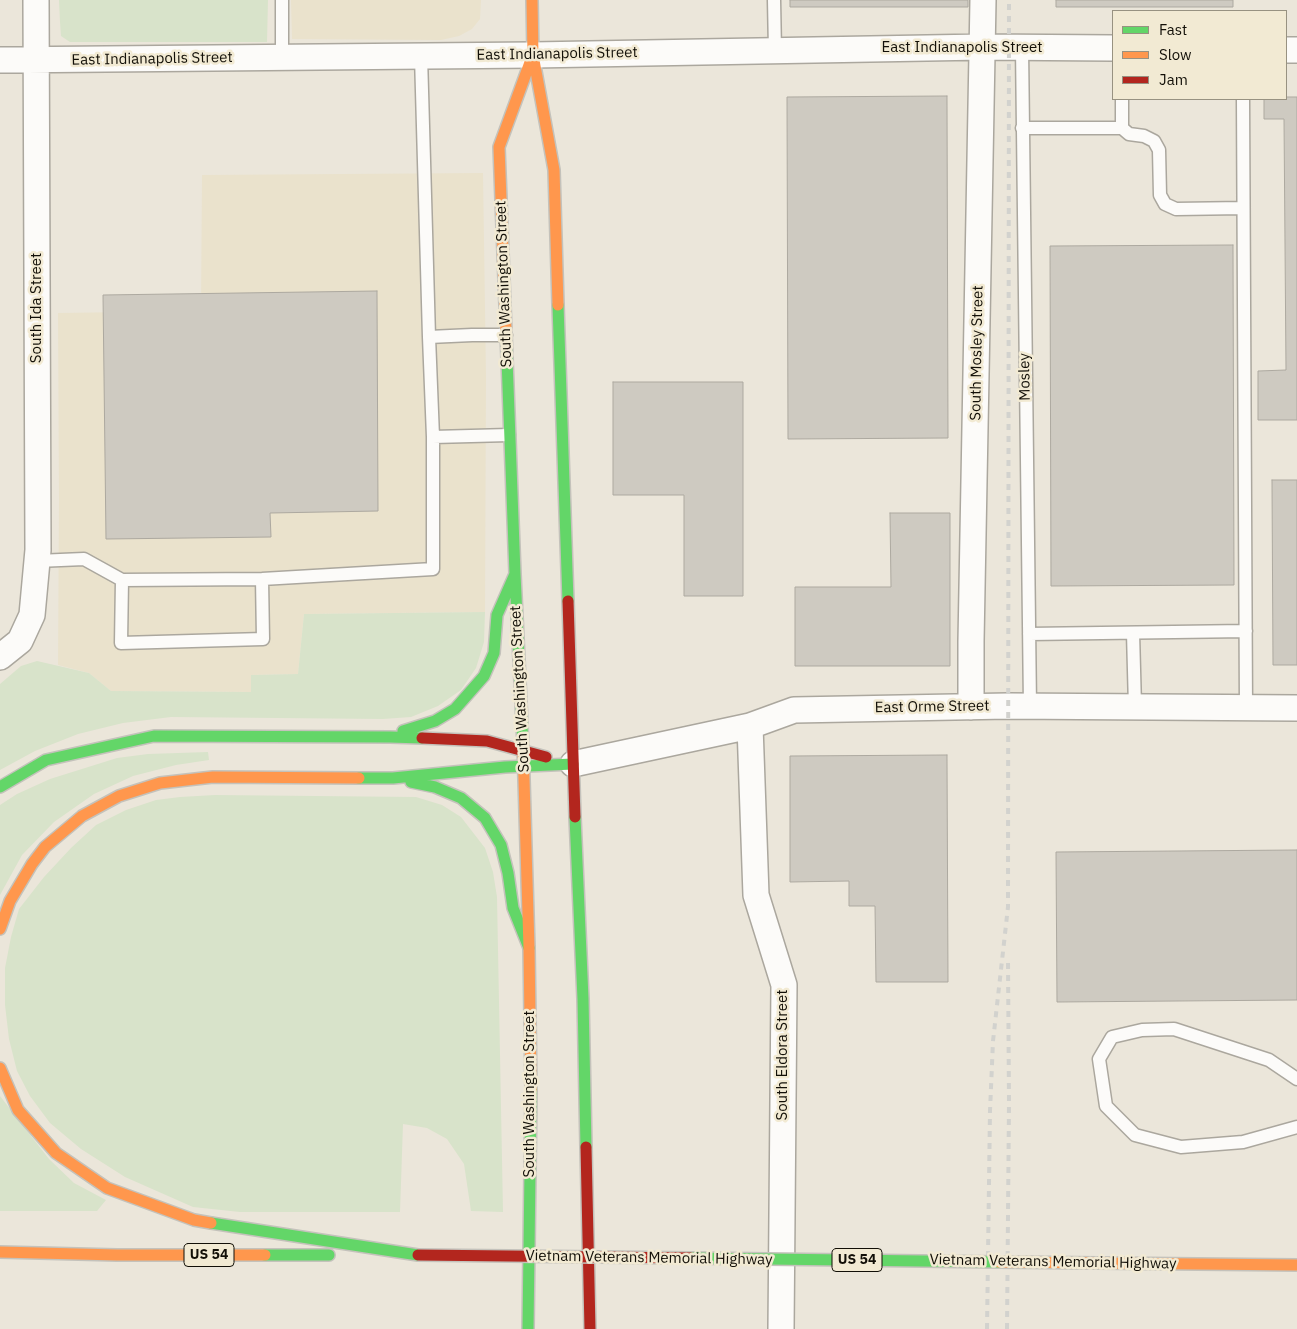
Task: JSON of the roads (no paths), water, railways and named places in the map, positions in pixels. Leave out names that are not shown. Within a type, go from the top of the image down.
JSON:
[{"type":"main road","name":"South Washington Street","points":[[532,0],[532,55],[554,170],[573,764],[583,999],[590,1329]]},
{"type":"main road","name":"South Washington Street","points":[[528,1329],[532,1129],[529,948],[524,766],[514,574],[500,147],[532,55]]},
{"type":"main road","points":[[390,737],[411,728],[435,722],[455,710],[484,676],[494,653],[497,615],[514,574]]},
{"type":"main road","points":[[0,788],[46,760],[154,736],[390,737],[487,741],[573,764]]},
{"type":"main road","points":[[0,929],[10,901],[44,847],[82,816],[119,796],[160,783],[213,777],[393,778],[505,767],[573,764]]},
{"type":"main road","points":[[393,778],[435,787],[453,794],[461,798],[485,818],[501,845],[508,873],[513,908],[529,948]]},
{"type":"main road","points":[[0,1068],[18,1110],[56,1152],[107,1188],[194,1220],[418,1255]]},
{"type":"main road","name":"Vietnam Veterans Memorial Highway","points":[[0,1252],[116,1255],[418,1255],[1297,1265]]},
{"type":"street","name":"South Ida Street","points":[[0,657],[20,641],[32,615],[37,561],[36,0]]},
{"type":"street","name":"South Mosley Street","points":[[971,707],[983,0]]},
{"type":"street","name":"East Indianapolis Street","points":[[0,60],[532,55],[983,47],[1112,48]]},
{"type":"street","name":"East Orme Street","points":[[573,764],[750,726],[794,710],[1030,706],[1297,708]]},
{"type":"street","name":"South Eldora Street","points":[[750,726],[756,895],[784,985],[781,1329]]},
{"type":"lane","points":[[282,0],[282,58]]},
{"type":"lane","points":[[774,0],[775,51]]},
{"type":"lane","name":"Mosley","points":[[1022,48],[1030,706]]},
{"type":"lane","points":[[37,561],[84,559],[122,580],[262,579],[433,570],[433,437],[421,56]]},
{"type":"lane","points":[[1122,100],[1122,128]]},
{"type":"lane","points":[[1243,100],[1246,708]]},
{"type":"lane","points":[[1022,128],[1122,128],[1129,134],[1144,136],[1154,141],[1159,150],[1160,195],[1165,204],[1176,209],[1243,208]]},
{"type":"lane","points":[[429,337],[506,335]]},
{"type":"lane","points":[[433,437],[509,435]]},
{"type":"lane","points":[[122,580],[120,643],[263,639],[262,579]]},
{"type":"lane","points":[[1029,634],[1246,631]]},
{"type":"lane","points":[[1133,633],[1136,707]]},
{"type":"lane","points":[[1297,1079],[1269,1060],[1174,1029],[1142,1030],[1112,1038],[1099,1059],[1106,1106],[1135,1135],[1181,1146],[1243,1142],[1297,1127]]},
{"type":"railway","points":[[987,1329],[990,1111],[993,1041],[1008,907],[1009,0]]},
{"type":"railway","points":[[1007,1329],[1008,959]]}]
